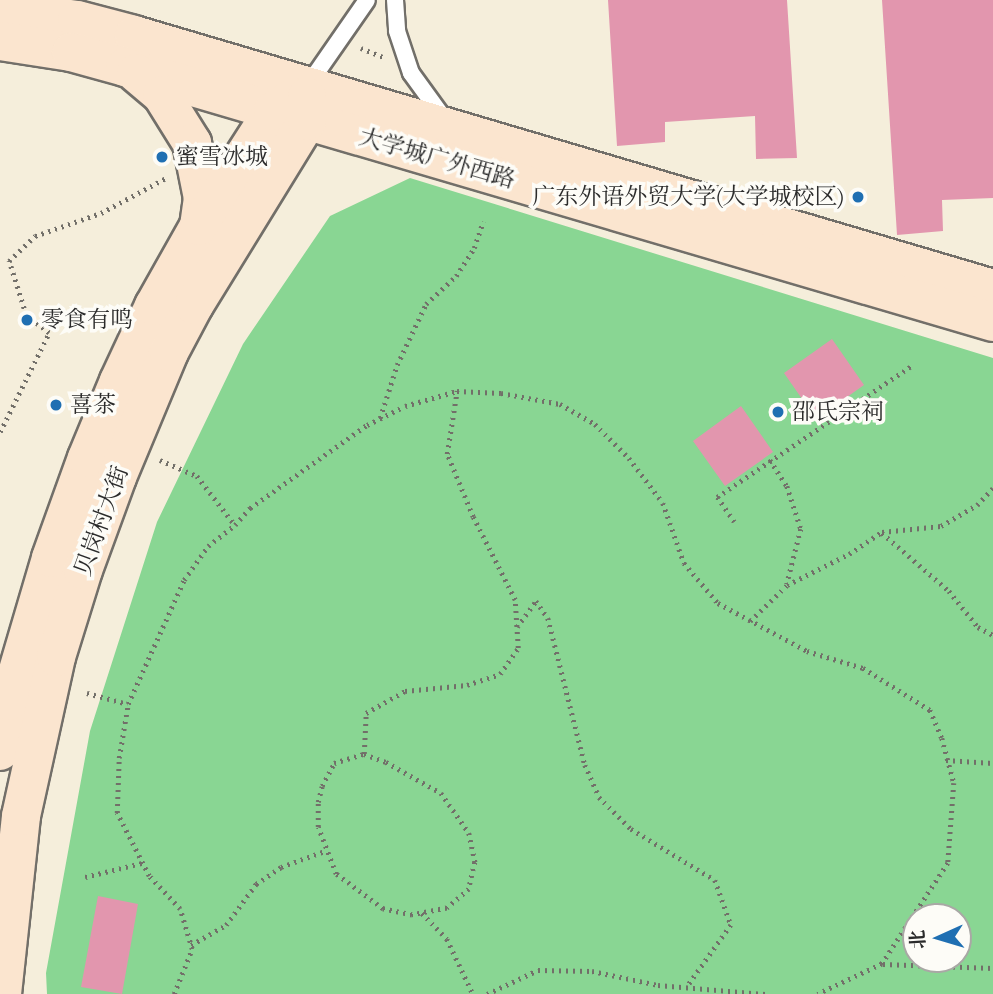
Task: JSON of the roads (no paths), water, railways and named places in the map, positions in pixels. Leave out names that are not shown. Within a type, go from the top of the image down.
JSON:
[{"type":"main road","name":"大学城广外西路","points":[[0,9],[77,20],[296,106],[993,322]]},
{"type":"main road","name":"大学城广外西路","points":[[0,41],[71,52],[296,106],[474,136],[993,289]]},
{"type":"main road","points":[[125,67],[162,94],[192,143],[203,198],[199,226]]},
{"type":"main road","name":"贝岗村大街","points":[[0,751],[29,628],[86,458],[154,306],[199,226],[296,106]]},
{"type":"main road","name":"贝岗村大街","points":[[2,994],[21,816],[56,657],[83,570],[117,477],[169,352],[229,246],[296,106]]},
{"type":"lane","name":"贝岗村大街","points":[[296,106],[367,0]]},
{"type":"lane","points":[[395,0],[397,31],[411,73],[442,116],[474,136]]},
{"type":"place","name":"蜜雪冰城","points":[[162,157]]},
{"type":"place","name":"广东外语外贸大学(大学城校区)","points":[[858,197]]},
{"type":"place","name":"零食有鸣","points":[[27,320]]},
{"type":"place","name":"喜茶","points":[[56,405]]},
{"type":"place","name":"邵氏宗祠","points":[[778,412]]}]
